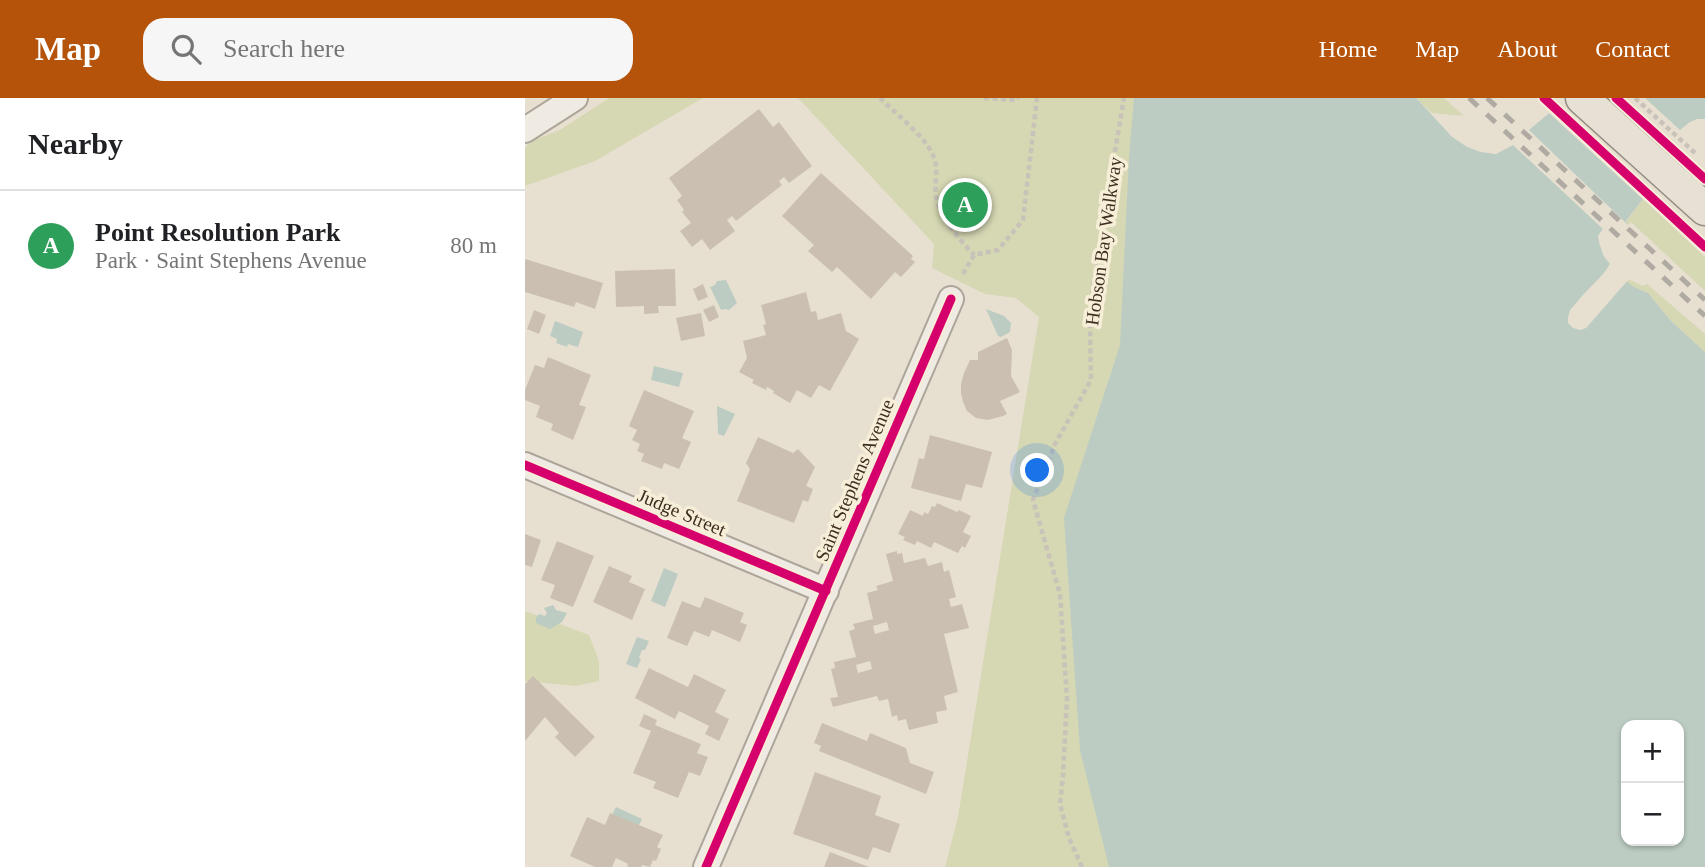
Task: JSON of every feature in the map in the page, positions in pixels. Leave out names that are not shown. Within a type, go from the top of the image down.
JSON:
[{"type":"main road","points":[[1582,98],[1705,209]]},
{"type":"street","points":[[525,130],[575,98]]},
{"type":"street","name":"Saint Stephens Avenue","points":[[706,867],[951,299]]},
{"type":"street","name":"Judge Street","points":[[525,465],[825,591]]},
{"type":"path","points":[[880,98],[931,151],[937,171],[937,201],[956,235],[974,255]]},
{"type":"path","points":[[984,98],[1018,98]]},
{"type":"path","points":[[963,274],[974,255],[998,250],[1023,220],[1037,98]]},
{"type":"path","points":[[1635,98],[1695,153]]},
{"type":"green space","points":[[609,98],[703,98],[595,161],[525,186],[525,147],[534,140],[560,130]]},
{"type":"green space","points":[[798,98],[1332,98],[1371,200],[1705,424],[1705,867],[945,867],[958,817],[1039,317],[1016,298],[985,294],[932,268],[934,244]]},
{"type":"green space","points":[[1416,98],[1444,98],[1464,116],[1432,113]]},
{"type":"green space","points":[[1643,199],[1705,257],[1705,291],[1631,222],[1628,225],[1626,222]]},
{"type":"green space","points":[[1628,279],[1643,286],[1647,284],[1705,334],[1705,352],[1671,321],[1648,293],[1626,282]]},
{"type":"green space","points":[[525,611],[589,635],[599,661],[599,681],[576,686],[525,681]]},
{"type":"shaded area","points":[[1134,98],[1416,98],[1460,141],[1470,147],[1496,154],[1547,115],[1560,98],[1705,98],[1705,141],[1691,145],[1643,199],[1626,221],[1628,225],[1603,229],[1598,236],[1603,255],[1610,264],[1576,303],[1568,318],[1573,328],[1586,328],[1626,281],[1648,293],[1671,321],[1705,352],[1705,867],[1109,867],[1080,750],[1064,518],[1120,345]]},
{"type":"shaded area","points":[[726,280],[737,303],[729,310],[721,310],[710,287],[717,281]]},
{"type":"shaded area","points":[[986,309],[1004,316],[1011,323],[1010,332],[998,336]]},
{"type":"shaded area","points":[[555,321],[583,332],[578,347],[556,343],[557,339],[550,336]]},
{"type":"shaded area","points":[[654,366],[683,373],[679,387],[651,380]]},
{"type":"shaded area","points":[[717,406],[735,414],[724,436],[718,434]]},
{"type":"shaded area","points":[[664,568],[678,574],[665,607],[651,601]]},
{"type":"shaded area","points":[[553,605],[556,610],[567,613],[562,622],[550,629],[536,623],[539,614],[545,616],[547,613],[544,608]]},
{"type":"shaded area","points":[[637,637],[649,641],[645,650],[642,650],[637,668],[626,664]]},
{"type":"shaded area","points":[[616,807],[642,819],[638,827],[612,815]]},
{"type":"pier","points":[[1556,98],[1645,98],[1680,130],[1690,122],[1705,119],[1705,144],[1693,148],[1646,202],[1549,113],[1529,130],[1628,225],[1612,242],[1604,234],[1602,237],[1613,266],[1608,275],[1573,312],[1572,321],[1575,325],[1584,325],[1624,279],[1629,279],[1586,328],[1580,330],[1568,323],[1570,310],[1605,273],[1610,264],[1600,246],[1598,236],[1603,229],[1513,145],[1496,154],[1467,147],[1451,136],[1432,113],[1437,114],[1453,134],[1468,144],[1495,151],[1545,113]]},
{"type":"building","points":[[759,109],[773,127],[779,122],[812,166],[789,183],[784,177],[779,181],[782,185],[736,221],[732,216],[727,220],[735,231],[710,250],[702,239],[692,247],[680,231],[691,223],[677,200],[682,196],[669,178]]},
{"type":"building","points":[[821,173],[913,256],[911,259],[915,262],[901,277],[895,272],[871,299],[837,267],[832,272],[808,251],[814,245],[782,216]]},
{"type":"building","points":[[525,259],[603,283],[595,309],[576,302],[574,307],[525,292]]},
{"type":"building","points":[[675,269],[676,306],[658,306],[659,313],[644,314],[644,306],[616,307],[615,271]]},
{"type":"building","points":[[703,284],[708,297],[698,301],[693,289]]},
{"type":"building","points":[[806,292],[811,312],[816,311],[818,320],[841,313],[846,331],[859,339],[830,391],[819,385],[811,398],[797,390],[790,403],[767,387],[766,390],[752,383],[754,380],[739,372],[747,358],[743,341],[766,335],[761,305]]},
{"type":"building","points":[[714,305],[719,317],[709,322],[703,310]]},
{"type":"building","points":[[534,310],[546,315],[539,334],[527,329]]},
{"type":"building","points":[[701,313],[705,336],[681,341],[676,318]]},
{"type":"building","points":[[1007,338],[1012,350],[1011,376],[1020,392],[1000,401],[1007,414],[988,420],[976,418],[967,411],[963,402],[961,384],[964,373],[970,360],[978,360],[978,352]]},
{"type":"building","points":[[548,357],[591,375],[579,405],[586,407],[573,440],[551,430],[553,424],[536,417],[540,406],[525,400],[525,390],[535,365],[544,368]]},
{"type":"building","points":[[644,390],[694,411],[682,438],[691,442],[679,469],[664,463],[662,469],[641,461],[644,454],[637,451],[640,444],[632,440],[637,430],[629,426]]},
{"type":"building","points":[[930,435],[992,452],[982,488],[966,484],[961,501],[911,488],[919,458],[924,459]]},
{"type":"building","points":[[758,437],[793,453],[798,449],[815,467],[806,486],[813,489],[808,502],[803,500],[794,523],[737,501],[750,469],[746,463]]},
{"type":"building","points":[[937,503],[971,516],[963,532],[971,536],[965,548],[962,546],[958,553],[934,542],[931,548],[917,541],[915,545],[903,540],[905,537],[898,534],[910,510],[923,516],[924,512],[928,514]]},
{"type":"building","points":[[525,534],[541,540],[532,567],[525,565]]},
{"type":"building","points":[[557,541],[594,556],[573,607],[550,598],[555,585],[541,580]]},
{"type":"building","points":[[897,551],[897,554],[902,553],[904,563],[925,558],[928,566],[942,562],[944,572],[949,570],[956,597],[949,599],[951,607],[962,604],[969,628],[944,634],[958,692],[944,696],[947,710],[936,712],[938,723],[909,730],[906,719],[898,721],[897,715],[892,717],[888,699],[879,701],[877,696],[833,707],[830,698],[838,697],[831,669],[835,668],[834,662],[856,657],[849,631],[855,629],[853,624],[873,619],[867,593],[878,590],[876,586],[893,581],[886,554]],"holes":[[[887,622],[889,630],[875,634],[873,626]],[[870,661],[872,669],[858,673],[856,665]]]},
{"type":"building","points":[[609,566],[632,576],[629,582],[645,589],[632,620],[593,602]]},
{"type":"building","points":[[705,597],[744,613],[740,622],[747,625],[740,642],[712,630],[709,637],[694,631],[687,646],[667,638],[682,601],[700,608]]},
{"type":"building","points":[[649,668],[688,687],[694,674],[726,690],[715,712],[729,719],[719,741],[705,734],[709,726],[679,711],[675,719],[635,698]]},
{"type":"building","points":[[533,676],[595,737],[575,757],[555,737],[559,733],[545,717],[525,741],[525,684]]},
{"type":"building","points":[[644,714],[657,720],[655,725],[701,744],[697,753],[708,757],[700,776],[689,772],[678,798],[653,788],[656,782],[633,773],[651,731],[639,726]]},
{"type":"building","points":[[822,723],[867,741],[870,733],[906,748],[910,763],[934,772],[926,794],[819,751],[821,746],[814,743]]},
{"type":"building","points":[[815,772],[881,796],[875,815],[900,824],[890,853],[873,847],[868,860],[793,834]]},
{"type":"building","points":[[610,813],[663,835],[657,847],[661,849],[650,867],[629,867],[616,858],[612,867],[595,867],[570,856],[587,817],[605,825]]},
{"type":"building","points":[[830,852],[869,867],[824,867]]},
{"type":"railway","points":[[1469,98],[1705,316]]},
{"type":"railway","points":[[1487,98],[1705,300]]},
{"type":"cycle path","points":[[1544,98],[1705,247]]},
{"type":"cycle path","points":[[1616,98],[1705,179]]},
{"type":"cycle path","points":[[706,867],[951,299]]},
{"type":"cycle path","points":[[525,465],[826,591]]},
{"type":"place","name":"Point Resolution Park","points":[[965,205]]}]
